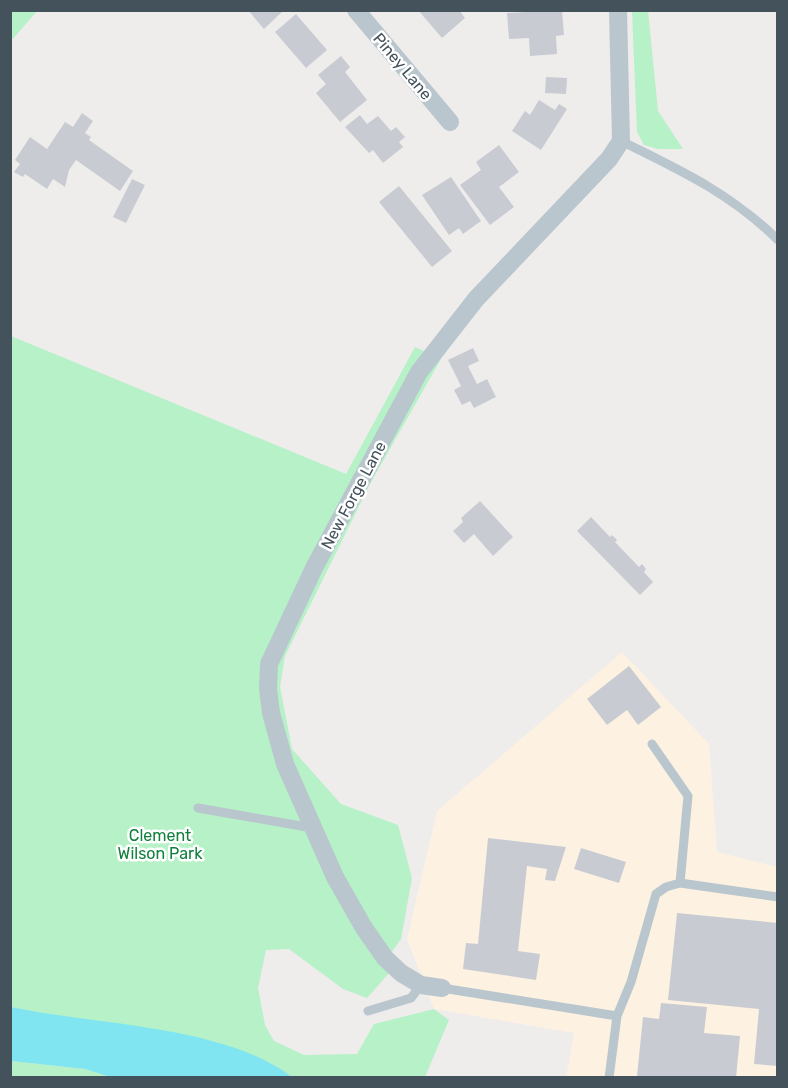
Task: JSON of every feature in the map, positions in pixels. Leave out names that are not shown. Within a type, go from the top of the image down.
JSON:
[{"type":"street","name":"Piney Lane","points":[[356,10],[450,122]]},
{"type":"street","points":[[618,10],[621,141]]},
{"type":"street","name":"New Forge Lane","points":[[442,988],[421,985],[401,973],[385,957],[364,928],[335,877],[285,764],[271,713],[268,688],[269,664],[315,568],[419,372],[476,299],[609,159],[621,141]]},
{"type":"lane","points":[[621,141],[692,175],[723,194],[777,240]]},
{"type":"lane","points":[[652,744],[688,796],[680,883]]},
{"type":"lane","points":[[198,808],[313,828]]},
{"type":"lane","points":[[609,1077],[617,1016],[631,982],[656,894],[666,887],[680,883],[777,897]]},
{"type":"lane","points":[[368,1011],[411,998],[421,985]]},
{"type":"lane","points":[[442,988],[617,1016]]},
{"type":"shaded area","points":[[622,652],[709,744],[717,852],[777,867],[777,1077],[566,1077],[574,1033],[434,1009],[407,939],[437,811]]},
{"type":"green space","points":[[10,11],[37,11],[11,41]]},
{"type":"green space","points":[[632,11],[648,11],[658,111],[683,149],[658,149],[644,145],[637,132]]},
{"type":"green space","name":"Clement Wilson Park","points":[[11,336],[346,474],[415,347],[441,359],[370,484],[285,656],[280,687],[292,749],[341,804],[398,825],[412,878],[401,939],[385,961],[390,972],[367,998],[343,989],[289,949],[266,950],[258,988],[265,1025],[274,1041],[304,1055],[357,1054],[374,1024],[434,1009],[449,1020],[425,1077],[292,1077],[285,1072],[11,1007]]},
{"type":"green space","points":[[11,1061],[85,1069],[110,1077],[11,1078]]},
{"type":"water","points":[[11,1007],[195,1037],[231,1047],[264,1060],[292,1077],[110,1077],[85,1069],[11,1061]]},
{"type":"building","points":[[248,10],[284,10],[264,29]]},
{"type":"building","points":[[418,10],[459,10],[465,18],[442,38]]},
{"type":"building","points":[[562,10],[564,35],[556,36],[557,54],[530,56],[529,38],[509,39],[507,13]]},
{"type":"building","points":[[296,14],[327,50],[306,68],[275,32]]},
{"type":"building","points":[[341,56],[350,67],[345,72],[367,100],[340,122],[316,93],[326,84],[318,75]]},
{"type":"building","points":[[546,77],[567,78],[566,94],[545,93]]},
{"type":"building","points":[[539,100],[555,110],[559,104],[567,109],[541,150],[512,131],[525,111],[530,115]]},
{"type":"building","points":[[82,113],[93,121],[85,133],[91,137],[89,140],[133,171],[120,191],[76,160],[69,170],[65,187],[53,179],[47,189],[25,174],[23,177],[14,172],[20,164],[15,160],[30,137],[47,149],[65,122],[73,127]]},
{"type":"building","points":[[360,115],[367,124],[378,116],[391,131],[396,127],[405,137],[399,142],[403,147],[383,163],[373,150],[369,153],[345,127]]},
{"type":"building","points":[[499,145],[519,172],[499,187],[514,207],[490,225],[460,185],[481,170],[476,162]]},
{"type":"building","points":[[451,177],[481,221],[463,234],[459,228],[449,235],[422,195]]},
{"type":"building","points":[[132,179],[145,185],[126,223],[113,217]]},
{"type":"building","points":[[399,186],[452,251],[432,267],[379,202]]},
{"type":"building","points":[[473,348],[479,361],[468,366],[477,384],[487,379],[496,397],[474,408],[470,401],[462,405],[454,390],[461,386],[448,360]]},
{"type":"building","points":[[480,501],[513,537],[493,556],[474,534],[464,543],[453,531],[463,522],[461,518]]},
{"type":"building","points":[[591,517],[610,537],[612,535],[617,540],[615,542],[639,567],[642,564],[646,569],[644,572],[653,582],[640,595],[577,531]]},
{"type":"building","points":[[629,666],[661,707],[638,725],[627,710],[607,725],[587,699]]},
{"type":"building","points":[[488,838],[566,847],[555,881],[545,880],[547,869],[527,866],[518,951],[540,954],[536,980],[463,969],[466,943],[478,944]]},
{"type":"building","points":[[581,848],[626,862],[619,883],[574,869]]},
{"type":"building","points":[[677,913],[778,923],[778,1066],[754,1064],[759,1009],[668,1000]]},
{"type":"building","points":[[661,1003],[707,1007],[704,1033],[740,1036],[736,1078],[637,1076],[643,1017],[659,1019]]}]
